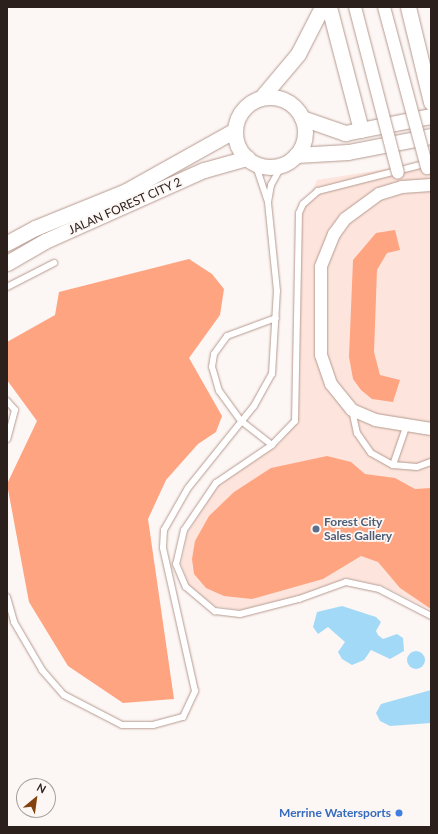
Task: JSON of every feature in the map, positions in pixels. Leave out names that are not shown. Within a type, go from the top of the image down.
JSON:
[{"type":"street","points":[[251,160],[238,145],[235,130],[243,110],[261,98],[298,54],[322,7]]},
{"type":"street","points":[[329,7],[361,130]]},
{"type":"street","points":[[355,7],[402,187]]},
{"type":"street","points":[[384,7],[429,165],[431,184],[402,187],[379,194],[345,219],[334,234],[321,267],[321,355],[331,384],[352,410],[406,427],[431,429]]},
{"type":"street","points":[[409,10],[431,71]]},
{"type":"street","points":[[409,10],[431,102]]},
{"type":"street","points":[[261,98],[280,98],[297,110],[302,118],[305,137],[296,155],[282,165]]},
{"type":"street","points":[[302,118],[335,132],[361,130],[431,116]]},
{"type":"street","name":"JALAN FOREST CITY 2","points":[[7,243],[35,228],[126,191],[235,130]]},
{"type":"street","points":[[296,155],[348,152],[431,136]]},
{"type":"street","name":"JALAN FOREST CITY 2","points":[[7,263],[45,241],[204,170],[251,160],[282,165]]},
{"type":"lane","points":[[7,597],[14,622],[42,670],[64,695],[122,725],[153,725],[183,717],[195,691],[163,548],[164,530],[188,488],[241,421],[272,374],[276,318],[276,265],[268,202],[251,160]]},
{"type":"lane","points":[[268,202],[271,185],[282,165]]},
{"type":"lane","points":[[429,165],[318,191],[303,204],[299,213],[296,412],[290,429],[272,445],[216,483],[184,530],[176,564],[186,587],[215,611],[240,614],[299,599],[346,582],[379,589],[431,616]]},
{"type":"lane","points":[[7,287],[54,263]]},
{"type":"lane","points":[[272,445],[241,421],[213,379],[214,354],[227,336],[276,318]]},
{"type":"lane","points":[[7,401],[15,410],[7,439]]},
{"type":"lane","points":[[352,410],[357,433],[371,453],[393,465],[417,467],[431,462]]},
{"type":"lane","points":[[393,465],[406,427]]},
{"type":"shaded area","points":[[431,162],[431,610],[383,586],[347,578],[301,595],[241,610],[215,606],[188,585],[181,563],[188,532],[219,484],[277,446],[298,421],[302,213],[317,180]]},
{"type":"water","points":[[342,606],[376,617],[381,622],[376,631],[378,635],[383,639],[397,634],[403,638],[404,651],[390,659],[371,650],[364,660],[352,665],[342,659],[338,652],[345,642],[328,627],[318,634],[313,627],[317,612]]},
{"type":"water","points":[[416,651],[422,654],[425,660],[422,666],[416,669],[410,666],[407,660],[410,654]]},
{"type":"water","points":[[431,690],[431,723],[390,726],[380,721],[376,713],[381,704]]},
{"type":"building","points":[[395,230],[400,250],[387,253],[377,270],[374,352],[380,375],[400,380],[393,402],[372,399],[361,390],[353,379],[349,357],[353,260],[376,233]]},
{"type":"building","points":[[189,259],[212,274],[224,289],[220,315],[189,358],[222,416],[216,432],[198,444],[166,480],[148,519],[174,699],[123,703],[68,666],[29,602],[7,484],[37,421],[7,380],[7,342],[55,315],[59,292]]},
{"type":"building","name":"Forest City Sales Gallery","points":[[327,456],[351,462],[365,474],[395,478],[415,489],[431,488],[431,609],[400,588],[378,562],[361,556],[323,579],[252,599],[224,596],[206,588],[194,574],[192,559],[195,541],[209,516],[234,492],[271,468]]},
{"type":"place","name":"Forest City Sales Gallery","points":[[316,529]]},
{"type":"place","name":"Merrine Watersports","points":[[399,813]]}]
